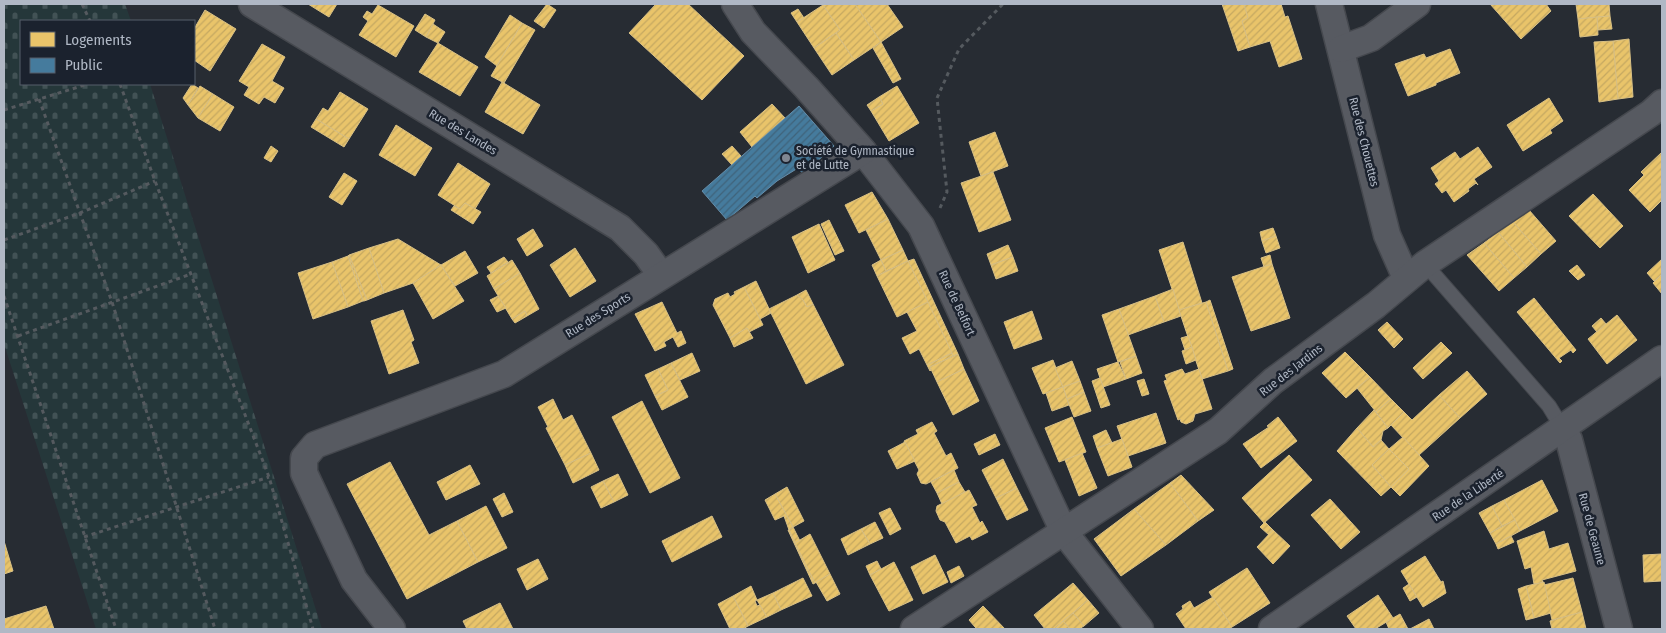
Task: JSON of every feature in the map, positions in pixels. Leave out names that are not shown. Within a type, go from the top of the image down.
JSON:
[{"type":"street","name":"Rue des Landes","points":[[252,4],[620,228],[646,254],[660,275]]},
{"type":"street","name":"Rue de Belfort","points":[[735,4],[753,32],[806,86],[863,151],[921,226],[1064,532],[1140,629]]},
{"type":"street","name":"Rue des Chouettes","points":[[1329,4],[1387,236],[1416,271]]},
{"type":"street","points":[[1341,49],[1371,38],[1417,4]]},
{"type":"street","name":"Rue des Jardins","points":[[914,629],[1218,431],[1273,382],[1376,305],[1416,271],[1662,104]]},
{"type":"street","name":"Rue des Sports","points":[[392,629],[354,580],[304,473],[304,458],[315,445],[504,374],[660,275],[863,151]]},
{"type":"street","name":"Rue de la Liberté","points":[[1272,629],[1564,429],[1662,359]]},
{"type":"street","name":"Rue de Geaune","points":[[1564,429],[1569,440],[1619,629]]},
{"type":"lane","points":[[1416,271],[1549,406],[1564,429]]},
{"type":"path","points":[[82,4],[90,20]]},
{"type":"path","points":[[921,226],[937,214],[947,192],[937,98],[959,49],[1003,4]]},
{"type":"path","points":[[4,110],[85,85]]},
{"type":"path","points":[[120,85],[155,181],[269,477],[313,629]]},
{"type":"path","points":[[39,100],[112,302],[215,629]]},
{"type":"path","points":[[4,240],[80,213],[155,181]]},
{"type":"path","points":[[18,336],[191,274]]},
{"type":"path","points":[[4,296],[116,629]]},
{"type":"path","points":[[84,537],[269,477]]},
{"type":"green space","points":[[4,4],[125,4],[131,20],[20,20],[20,85],[150,85],[322,629],[96,629],[4,344]]},
{"type":"building: Logements","points":[[308,4],[337,4],[329,17]]},
{"type":"building: Logements","points":[[547,4],[556,10],[544,28],[534,21]]},
{"type":"building: Logements","points":[[656,4],[688,4],[744,56],[702,100],[629,33]]},
{"type":"building: Logements","points":[[855,4],[881,42],[854,60],[836,33],[840,30],[823,5]]},
{"type":"building: Logements","points":[[855,4],[887,4],[903,27],[881,42]]},
{"type":"building: Logements","points":[[1222,4],[1244,4],[1248,18],[1242,21],[1250,47],[1238,51]]},
{"type":"building: Logements","points":[[1244,4],[1281,4],[1285,17],[1288,16],[1302,59],[1279,67],[1270,41],[1250,47],[1242,21],[1248,18]]},
{"type":"building: Logements","points":[[1490,4],[1546,4],[1551,11],[1521,39]]},
{"type":"building: Logements","points":[[1576,4],[1609,4],[1610,16],[1578,19]]},
{"type":"building: Logements","points":[[378,5],[414,26],[396,57],[359,35],[368,21],[363,17],[367,11],[372,14]]},
{"type":"building: Logements","points":[[823,5],[840,30],[814,48],[797,22]]},
{"type":"building: Logements","points":[[798,9],[804,18],[797,22],[791,13]]},
{"type":"building: Logements","points":[[205,10],[236,29],[210,71],[195,61],[195,27]]},
{"type":"building: Logements","points":[[425,14],[435,20],[426,37],[415,30]]},
{"type":"building: Logements","points":[[510,15],[522,23],[497,66],[485,57]]},
{"type":"building: Logements","points":[[1610,16],[1612,29],[1598,30],[1597,17]]},
{"type":"building: Logements","points":[[1597,17],[1598,35],[1580,37],[1578,19]]},
{"type":"building: Logements","points":[[522,23],[535,30],[504,83],[491,76]]},
{"type":"building: Logements","points":[[433,24],[445,32],[438,43],[426,37]]},
{"type":"building: Logements","points":[[836,33],[854,60],[832,75],[814,48]]},
{"type":"building: Logements","points":[[1629,39],[1633,97],[1618,99],[1613,41]]},
{"type":"building: Logements","points":[[1613,41],[1618,99],[1599,102],[1594,42]]},
{"type":"building: Logements","points":[[881,42],[901,79],[893,83],[873,48]]},
{"type":"building: Logements","points":[[438,43],[478,67],[460,96],[419,72]]},
{"type":"building: Logements","points":[[262,44],[285,57],[272,81],[284,88],[275,103],[264,97],[259,104],[244,95],[249,87],[239,81]]},
{"type":"building: Logements","points":[[1450,49],[1460,73],[1408,96],[1395,64],[1424,54],[1426,58]]},
{"type":"building: Logements","points":[[502,82],[540,105],[523,134],[485,112]]},
{"type":"building: Logements","points":[[191,85],[198,88],[188,105],[183,98]]},
{"type":"building: Logements","points":[[200,86],[213,94],[198,118],[188,105]]},
{"type":"building: Logements","points":[[897,86],[919,123],[889,141],[871,111],[883,104],[879,97]]},
{"type":"building: Logements","points":[[340,92],[368,109],[349,139],[316,119],[323,108],[328,111]]},
{"type":"building: Logements","points":[[213,94],[234,107],[220,131],[198,118]]},
{"type":"building: Logements","points":[[879,97],[883,104],[871,111],[867,105]]},
{"type":"building: Logements","points":[[1549,98],[1563,121],[1550,130],[1552,133],[1523,151],[1507,125]]},
{"type":"building: Logements","points":[[772,104],[785,118],[752,147],[740,132]]},
{"type":"building: Logements","points":[[316,119],[349,139],[344,147],[311,127]]},
{"type":"building: Logements","points":[[396,125],[432,148],[415,176],[379,155]]},
{"type":"building: Logements","points":[[995,132],[1008,166],[981,176],[969,142]]},
{"type":"building: Logements","points":[[271,146],[278,151],[271,162],[264,158]]},
{"type":"building: Logements","points":[[732,146],[741,156],[732,165],[722,154]]},
{"type":"building: Logements","points":[[1478,147],[1492,167],[1474,179],[1478,185],[1476,183],[1454,202],[1446,190],[1442,193],[1435,184],[1439,181],[1431,168],[1455,152],[1460,159]]},
{"type":"building: Logements","points":[[1662,152],[1662,200],[1650,212],[1629,190],[1644,175],[1641,172]]},
{"type":"building: Logements","points":[[458,163],[490,184],[475,209],[465,203],[460,209],[438,195]]},
{"type":"building: Logements","points":[[993,172],[1011,220],[979,232],[961,183]]},
{"type":"building: Logements","points":[[344,173],[357,181],[342,205],[329,197]]},
{"type":"building: Logements","points":[[872,192],[888,219],[859,233],[845,205]]},
{"type":"building: Logements","points":[[1593,194],[1623,226],[1600,248],[1569,216]]},
{"type":"building: Logements","points":[[465,203],[481,212],[473,224],[451,210],[454,206],[460,209]]},
{"type":"building: Logements","points":[[1529,210],[1556,241],[1541,254],[1513,222]]},
{"type":"building: Logements","points":[[888,219],[903,250],[881,260],[866,230]]},
{"type":"building: Logements","points":[[829,220],[844,251],[835,255],[821,224]]},
{"type":"building: Logements","points":[[1513,222],[1541,254],[1527,267],[1498,232]]},
{"type":"building: Logements","points":[[819,224],[835,260],[808,273],[792,237]]},
{"type":"building: Logements","points":[[1273,228],[1276,236],[1262,241],[1260,232]]},
{"type":"building: Logements","points":[[533,229],[543,246],[527,256],[517,239]]},
{"type":"building: Logements","points":[[1498,232],[1527,267],[1514,278],[1484,243]]},
{"type":"building: Logements","points":[[1276,236],[1280,248],[1266,253],[1262,241]]},
{"type":"building: Logements","points":[[398,239],[441,265],[413,283],[384,293],[369,248]]},
{"type":"building: Logements","points":[[1183,242],[1202,303],[1179,310],[1159,250]]},
{"type":"building: Logements","points":[[1484,243],[1514,278],[1499,291],[1467,255]]},
{"type":"building: Logements","points":[[1008,245],[1013,257],[991,265],[987,254]]},
{"type":"building: Logements","points":[[369,248],[384,293],[367,300],[349,255]]},
{"type":"building: Logements","points":[[575,248],[596,281],[570,297],[550,265]]},
{"type":"building: Logements","points":[[903,250],[908,261],[886,271],[881,260]]},
{"type":"building: Logements","points":[[465,251],[478,273],[455,286],[441,265]]},
{"type":"building: Logements","points":[[349,255],[367,300],[363,301]]},
{"type":"building: Logements","points":[[1270,255],[1272,264],[1264,267],[1261,258]]},
{"type":"building: Logements","points":[[348,256],[363,301],[348,307],[332,262]]},
{"type":"building: Logements","points":[[504,257],[508,262],[491,273],[487,267]]},
{"type":"building: Logements","points":[[1013,257],[1018,271],[996,279],[991,265]]},
{"type":"building: Logements","points":[[914,259],[958,354],[953,356],[908,261]]},
{"type":"building: Logements","points":[[1662,259],[1662,274],[1654,281],[1647,273]]},
{"type":"building: Logements","points":[[512,260],[520,273],[494,289],[487,276]]},
{"type":"building: Logements","points":[[881,260],[886,271],[877,276],[872,265]]},
{"type":"building: Logements","points":[[908,261],[928,302],[897,317],[877,276]]},
{"type":"building: Logements","points":[[332,262],[348,307],[313,319],[298,273]]},
{"type":"building: Logements","points":[[1272,264],[1290,318],[1251,331],[1232,277]]},
{"type":"building: Logements","points":[[441,265],[464,301],[433,319],[413,283]]},
{"type":"building: Logements","points":[[1577,265],[1585,275],[1578,280],[1569,271]]},
{"type":"building: Logements","points":[[520,273],[539,309],[527,316],[525,311],[512,319],[494,289]]},
{"type":"building: Logements","points":[[1662,274],[1662,294],[1653,283]]},
{"type":"building: Logements","points":[[756,281],[771,313],[760,319],[744,287]]},
{"type":"building: Logements","points":[[744,287],[763,325],[749,332],[747,328],[730,338],[713,305],[715,299],[728,293],[730,297],[735,294],[734,292]]},
{"type":"building: Logements","points":[[1173,289],[1181,316],[1164,322],[1155,296]]},
{"type":"building: Logements","points":[[806,290],[813,304],[807,307],[797,295]]},
{"type":"building: Logements","points":[[797,295],[807,307],[813,304],[844,365],[806,384],[769,309]]},
{"type":"building: Logements","points":[[498,296],[506,308],[497,312],[490,300]]},
{"type":"building: Logements","points":[[1155,296],[1164,322],[1128,335],[1119,309]]},
{"type":"building: Logements","points":[[1534,298],[1576,350],[1573,353],[1571,350],[1559,358],[1562,361],[1560,363],[1517,312]]},
{"type":"building: Logements","points":[[1210,300],[1233,369],[1228,371],[1206,302]]},
{"type":"building: Logements","points":[[662,302],[677,333],[681,331],[686,343],[678,347],[673,337],[664,342],[666,346],[655,351],[635,314]]},
{"type":"building: Logements","points":[[928,302],[952,353],[927,365],[919,349],[910,354],[902,338],[917,331],[907,312]]},
{"type":"building: Logements","points":[[1206,302],[1228,371],[1202,379],[1179,310]]},
{"type":"building: Logements","points":[[1119,309],[1136,356],[1118,362],[1102,315]]},
{"type":"building: Logements","points":[[403,310],[414,340],[411,342],[419,363],[389,374],[371,321]]},
{"type":"building: Logements","points":[[525,311],[527,316],[515,323],[512,319]]},
{"type":"building: Logements","points":[[1032,311],[1042,339],[1014,349],[1004,322]]},
{"type":"building: Logements","points":[[1617,315],[1637,340],[1607,364],[1588,339]]},
{"type":"building: Logements","points":[[1601,318],[1606,324],[1597,332],[1592,326]]},
{"type":"building: Logements","points":[[1387,322],[1403,339],[1394,348],[1378,330]]},
{"type":"building: Logements","points":[[747,328],[753,338],[734,347],[730,338]]},
{"type":"building: Logements","points":[[1188,336],[1192,347],[1185,350],[1181,338]]},
{"type":"building: Logements","points":[[1441,342],[1452,353],[1423,379],[1413,368]]},
{"type":"building: Logements","points":[[1192,347],[1196,360],[1186,364],[1182,351]]},
{"type":"building: Logements","points":[[1345,352],[1370,377],[1346,398],[1322,373]]},
{"type":"building: Logements","points":[[692,353],[700,371],[680,380],[671,363]]},
{"type":"building: Logements","points":[[952,353],[953,356],[930,367],[930,371],[927,365]]},
{"type":"building: Logements","points":[[958,354],[964,369],[937,382],[930,367]]},
{"type":"building: Logements","points":[[1136,356],[1142,373],[1126,379],[1120,362]]},
{"type":"building: Logements","points":[[1053,360],[1063,387],[1043,394],[1032,368]]},
{"type":"building: Logements","points":[[1072,361],[1080,381],[1063,387],[1055,368]]},
{"type":"building: Logements","points":[[1118,362],[1126,379],[1103,387],[1097,369]]},
{"type":"building: Logements","points":[[671,363],[688,397],[662,410],[655,396],[668,390],[658,369]]},
{"type":"building: Logements","points":[[658,369],[668,390],[655,396],[645,375]]},
{"type":"building: Logements","points":[[964,369],[979,401],[953,415],[937,382]]},
{"type":"building: Logements","points":[[1182,369],[1185,374],[1199,369],[1212,409],[1195,414],[1193,421],[1186,424],[1181,422],[1180,419],[1178,420],[1164,381],[1167,380],[1165,375]]},
{"type":"building: Logements","points":[[1467,371],[1487,394],[1460,418],[1439,395]]},
{"type":"building: Logements","points":[[1370,377],[1391,399],[1376,412],[1357,388]]},
{"type":"building: Logements","points":[[1100,378],[1110,405],[1101,408],[1092,381]]},
{"type":"building: Logements","points":[[1144,379],[1149,394],[1142,396],[1137,381]]},
{"type":"building: Logements","points":[[1080,381],[1084,392],[1067,399],[1063,387]]},
{"type":"building: Logements","points":[[1063,387],[1069,405],[1052,411],[1046,393]]},
{"type":"building: Logements","points":[[1084,392],[1091,411],[1074,417],[1067,399]]},
{"type":"building: Logements","points":[[1439,395],[1460,418],[1419,455],[1391,425],[1404,412],[1412,420]]},
{"type":"building: Logements","points":[[553,399],[563,420],[572,415],[591,453],[565,465],[546,428],[548,427],[538,407]]},
{"type":"building: Logements","points":[[1391,399],[1404,412],[1388,428],[1376,412]]},
{"type":"building: Logements","points":[[642,401],[680,478],[650,493],[612,417]]},
{"type":"building: Logements","points":[[1374,410],[1388,428],[1383,431],[1381,440],[1373,447],[1357,428]]},
{"type":"building: Logements","points":[[1156,413],[1166,443],[1128,456],[1117,426]]},
{"type":"building: Logements","points":[[1072,417],[1086,452],[1059,462],[1045,428]]},
{"type":"building: Logements","points":[[1278,417],[1297,441],[1261,468],[1243,444],[1269,427],[1267,426]]},
{"type":"building: Logements","points":[[932,422],[937,431],[934,433],[946,456],[951,453],[958,468],[926,484],[921,483],[917,474],[919,470],[904,441],[918,434],[916,430]]},
{"type":"building: Logements","points":[[1357,428],[1373,447],[1381,440],[1389,449],[1372,465],[1391,487],[1381,496],[1337,451]]},
{"type":"building: Logements","points":[[1106,430],[1112,443],[1097,448],[1093,436]]},
{"type":"building: Logements","points":[[995,434],[1000,445],[979,455],[974,444]]},
{"type":"building: Logements","points":[[1403,437],[1429,466],[1400,496],[1391,487],[1409,469],[1389,449]]},
{"type":"building: Logements","points":[[1122,439],[1132,467],[1108,476],[1097,448]]},
{"type":"building: Logements","points":[[905,442],[915,461],[897,469],[888,451]]},
{"type":"building: Logements","points":[[1389,449],[1409,469],[1391,487],[1372,465]]},
{"type":"building: Logements","points":[[591,453],[599,470],[573,483],[565,465]]},
{"type":"building: Logements","points":[[1082,453],[1097,488],[1079,496],[1065,460]]},
{"type":"building: Logements","points":[[1289,455],[1312,480],[1264,523],[1242,498]]},
{"type":"building: Logements","points":[[1003,459],[1017,488],[996,498],[982,470]]},
{"type":"building: Logements","points":[[390,462],[429,535],[457,521],[478,562],[407,599],[347,484]]},
{"type":"building: Logements","points":[[470,465],[480,484],[446,500],[437,482]]},
{"type":"building: Logements","points":[[954,470],[959,482],[937,493],[931,482]]},
{"type":"building: Logements","points":[[618,474],[628,495],[614,502],[603,481]]},
{"type":"building: Logements","points":[[1181,475],[1214,510],[1198,521],[1170,483]]},
{"type":"building: Logements","points":[[1542,480],[1558,511],[1520,531],[1504,500]]},
{"type":"building: Logements","points":[[603,481],[614,502],[601,508],[591,487]]},
{"type":"building: Logements","points":[[959,482],[965,492],[942,504],[937,493]]},
{"type":"building: Logements","points":[[1170,483],[1198,521],[1166,545],[1134,509]]},
{"type":"building: Logements","points":[[787,487],[804,521],[793,527],[775,494]]},
{"type":"building: Logements","points":[[1017,488],[1028,510],[1007,520],[996,498]]},
{"type":"building: Logements","points":[[969,490],[977,505],[972,507],[980,523],[982,521],[988,532],[972,540],[970,536],[956,543],[945,522],[940,520],[936,511],[937,506]]},
{"type":"building: Logements","points":[[504,493],[513,512],[502,517],[493,499]]},
{"type":"building: Logements","points":[[775,494],[793,527],[789,530],[784,516],[775,520],[765,500]]},
{"type":"building: Logements","points":[[1330,499],[1360,532],[1341,549],[1311,515]]},
{"type":"building: Logements","points":[[1504,500],[1515,520],[1502,526],[1492,506]]},
{"type":"building: Logements","points":[[486,506],[507,548],[478,562],[457,521]]},
{"type":"building: Logements","points":[[1492,506],[1502,526],[1490,533],[1479,513]]},
{"type":"building: Logements","points":[[890,508],[901,529],[890,535],[879,513]]},
{"type":"building: Logements","points":[[1134,509],[1166,545],[1121,576],[1094,539]]},
{"type":"building: Logements","points":[[712,516],[722,537],[672,562],[662,541]]},
{"type":"building: Logements","points":[[1515,520],[1520,531],[1496,544],[1490,533]]},
{"type":"building: Logements","points":[[875,522],[883,538],[870,544],[861,529]]},
{"type":"building: Logements","points":[[1265,522],[1273,530],[1269,535],[1260,527]]},
{"type":"building: Logements","points":[[793,527],[800,541],[795,543],[789,530]]},
{"type":"building: Logements","points":[[861,529],[870,544],[848,555],[841,539]]},
{"type":"building: Logements","points":[[788,530],[815,583],[813,584]]},
{"type":"building: Logements","points":[[1273,530],[1290,546],[1273,564],[1257,547]]},
{"type":"building: Logements","points":[[1544,531],[1549,549],[1568,543],[1576,571],[1542,580],[1543,583],[1534,584],[1531,567],[1525,569],[1517,541]]},
{"type":"building: Logements","points":[[810,534],[830,574],[815,583],[795,543]]},
{"type":"building: Logements","points":[[1511,536],[1514,542],[1498,549],[1496,544]]},
{"type":"building: Logements","points":[[4,541],[13,571],[4,574]]},
{"type":"building: Logements","points":[[1662,554],[1662,581],[1644,582],[1643,555]]},
{"type":"building: Logements","points":[[935,555],[948,582],[923,594],[911,567]]},
{"type":"building: Logements","points":[[1425,556],[1441,582],[1443,581],[1446,593],[1423,607],[1401,571]]},
{"type":"building: Logements","points":[[538,559],[548,579],[527,590],[517,569]]},
{"type":"building: Logements","points":[[877,561],[881,569],[870,575],[866,566]]},
{"type":"building: Logements","points":[[894,562],[913,600],[889,611],[870,575]]},
{"type":"building: Logements","points":[[959,566],[964,576],[951,583],[947,572]]},
{"type":"building: Logements","points":[[1247,568],[1270,603],[1232,627],[1209,592]]},
{"type":"building: Logements","points":[[830,574],[840,594],[827,601],[816,582]]},
{"type":"building: Logements","points":[[803,578],[812,596],[781,610],[773,593]]},
{"type":"building: Logements","points":[[1573,578],[1582,612],[1552,620],[1544,585]]},
{"type":"building: Logements","points":[[1544,582],[1551,613],[1534,618],[1526,586]]},
{"type":"building: Logements","points":[[1073,583],[1088,600],[1054,629],[1045,629],[1034,615]]},
{"type":"building: Logements","points":[[1409,584],[1417,597],[1410,601],[1403,588]]},
{"type":"building: Logements","points":[[751,586],[757,600],[755,601],[757,606],[760,605],[767,617],[748,626],[733,596]]},
{"type":"building: Logements","points":[[1526,586],[1534,618],[1526,620],[1518,589]]},
{"type":"building: Logements","points":[[773,593],[781,610],[767,617],[757,600]]},
{"type":"building: Logements","points":[[1378,595],[1393,618],[1375,629],[1356,629],[1347,616]]},
{"type":"building: Logements","points":[[733,596],[748,626],[743,629],[730,629],[718,604]]},
{"type":"building: Logements","points":[[1213,597],[1232,627],[1229,629],[1186,629],[1176,614],[1183,609],[1182,606],[1190,601],[1194,608]]},
{"type":"building: Logements","points":[[1088,600],[1099,613],[1084,626],[1073,613]]},
{"type":"building: Logements","points":[[500,603],[513,629],[467,629],[463,621]]},
{"type":"building: Logements","points":[[46,606],[54,629],[4,629],[4,619]]},
{"type":"building: Logements","points":[[983,606],[1005,629],[977,629],[975,627],[969,620]]},
{"type":"building: Logements","points":[[1582,612],[1586,629],[1552,629],[1550,621]]},
{"type":"building: Logements","points":[[1073,613],[1084,626],[1079,629],[1070,629],[1063,621]]},
{"type":"building: Logements","points":[[1400,614],[1408,629],[1389,629],[1386,622]]},
{"type":"building: Logements","points":[[1429,619],[1434,629],[1410,629]]},
{"type":"building: Logements","points":[[1063,621],[1070,629],[1055,629]]},
{"type":"building: Public","points":[[799,106],[834,146],[803,174],[798,168],[777,181],[757,198],[755,196],[727,220],[702,191]]},
{"type":"place","name":"Société de Gymnastique et de Lutte","points":[[786,158]]}]
